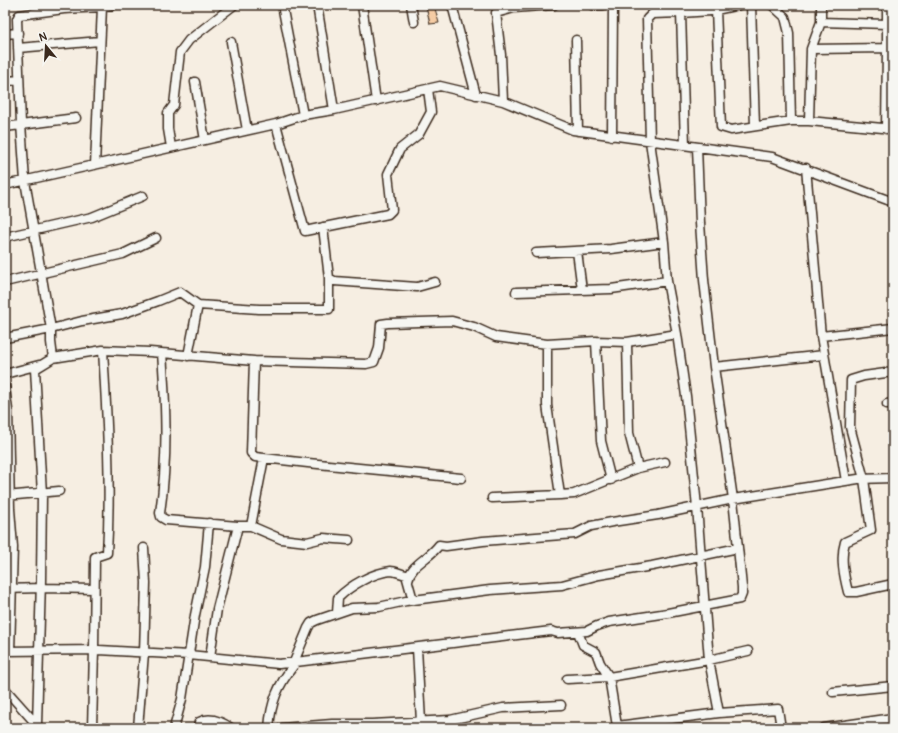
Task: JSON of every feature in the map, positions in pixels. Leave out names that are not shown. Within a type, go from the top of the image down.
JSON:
[{"type":"street","points":[[53,358],[51,330],[24,181],[17,19],[18,15],[113,5]]},
{"type":"street","points":[[171,147],[168,129],[168,114],[174,105],[180,52],[189,40],[234,5]]},
{"type":"street","points":[[317,5],[334,110]]},
{"type":"street","points":[[362,5],[376,101]]},
{"type":"street","points":[[411,5],[414,22]]},
{"type":"street","points":[[452,5],[476,95]]},
{"type":"street","points":[[502,101],[501,55],[496,13],[514,8],[554,5]]},
{"type":"street","points":[[593,5],[603,5]]},
{"type":"street","points":[[612,136],[613,5]]},
{"type":"street","points":[[719,713],[709,660],[697,507],[686,396],[677,334],[667,281],[664,242],[650,141],[647,19],[652,14],[716,10],[739,5]]},
{"type":"street","points":[[751,5],[756,126]]},
{"type":"street","points":[[772,5],[785,17],[789,33],[791,121]]},
{"type":"street","points":[[809,121],[810,49],[821,22],[821,5]]},
{"type":"street","points":[[716,10],[721,127],[731,130],[791,121],[809,121],[890,129],[887,5]]},
{"type":"street","points":[[94,165],[102,6]]},
{"type":"street","points":[[282,10],[303,115]]},
{"type":"street","points":[[681,13],[685,146]]},
{"type":"street","points":[[821,22],[887,24]]},
{"type":"street","points":[[5,34],[18,33]]},
{"type":"street","points":[[576,40],[578,131]]},
{"type":"street","points":[[18,48],[100,41]]},
{"type":"street","points":[[231,42],[247,130]]},
{"type":"street","points":[[810,49],[887,48]]},
{"type":"street","points":[[5,81],[19,80]]},
{"type":"street","points":[[194,82],[205,140]]},
{"type":"street","points":[[5,185],[276,124],[303,115],[334,110],[440,86],[502,101],[573,130],[772,157],[806,168],[893,202]]},
{"type":"street","points":[[276,124],[305,231],[388,214],[392,210],[388,174],[400,149],[419,134],[431,112],[428,89]]},
{"type":"street","points":[[5,127],[76,118]]},
{"type":"street","points":[[5,387],[8,410],[7,496],[13,546],[8,589],[7,651],[94,650],[144,652],[279,664],[551,631],[558,633],[587,631],[609,622],[740,599],[742,587],[733,499],[714,367],[700,230],[697,147]]},
{"type":"street","points":[[806,168],[821,336],[846,481]]},
{"type":"street","points":[[5,237],[92,217],[143,196]]},
{"type":"street","points":[[5,338],[51,330],[82,321],[122,314],[180,292],[198,305],[258,309],[329,309],[329,278],[323,227]]},
{"type":"street","points":[[5,282],[123,254],[156,238]]},
{"type":"street","points":[[536,253],[611,249],[664,242]]},
{"type":"street","points":[[577,251],[582,290]]},
{"type":"street","points":[[329,278],[334,281],[417,287],[435,282]]},
{"type":"street","points":[[516,292],[582,290],[632,286],[667,281]]},
{"type":"street","points":[[188,356],[198,305]]},
{"type":"street","points":[[39,726],[42,494],[35,369],[53,358],[103,350],[162,353],[254,361],[366,364],[374,362],[379,348],[381,324],[388,323],[452,321],[474,327],[496,337],[547,344],[596,341],[627,342],[677,334]]},
{"type":"street","points":[[821,336],[893,328]]},
{"type":"street","points":[[596,341],[601,441],[611,480]]},
{"type":"street","points":[[627,342],[629,433],[638,468]]},
{"type":"street","points":[[547,344],[547,406],[560,495]]},
{"type":"street","points":[[92,728],[95,557],[107,553],[109,522],[108,449],[103,350]]},
{"type":"street","points":[[162,353],[166,413],[165,466],[160,513],[161,517],[166,520],[252,526],[281,540],[307,542],[323,538],[349,540]]},
{"type":"street","points":[[714,367],[824,355]]},
{"type":"street","points":[[254,361],[251,453],[255,457],[308,464],[461,478]]},
{"type":"street","points":[[5,374],[42,365]]},
{"type":"street","points":[[893,372],[864,376],[851,380],[850,427],[864,479],[871,530],[844,542],[841,553],[848,592],[856,592],[893,584]]},
{"type":"street","points":[[252,526],[264,458]]},
{"type":"street","points":[[492,498],[574,494],[638,468],[666,462]]},
{"type":"street","points":[[408,580],[409,573],[414,567],[436,550],[439,544],[446,546],[483,541],[574,534],[591,526],[733,499],[846,481],[893,478]]},
{"type":"street","points":[[7,496],[42,494],[59,491]]},
{"type":"street","points":[[174,728],[182,699],[205,566],[209,523]]},
{"type":"street","points":[[210,657],[218,609],[238,526]]},
{"type":"street","points":[[138,728],[144,652],[146,583],[144,548]]},
{"type":"street","points":[[269,728],[270,712],[274,698],[294,665],[308,628],[317,620],[352,608],[379,607],[413,600],[490,590],[562,585],[599,575],[652,566],[738,548]]},
{"type":"street","points":[[337,613],[338,598],[346,590],[358,583],[392,571],[406,575],[413,600]]},
{"type":"street","points":[[8,589],[41,588],[94,590]]},
{"type":"street","points":[[578,632],[583,645],[596,652],[600,663],[609,677],[617,726],[719,713],[778,709],[781,728]]},
{"type":"street","points":[[417,648],[421,722]]},
{"type":"street","points":[[567,679],[609,677],[709,660],[748,651]]},
{"type":"street","points":[[833,692],[893,686]]},
{"type":"street","points":[[5,690],[39,726]]},
{"type":"street","points":[[282,728],[332,724],[450,720],[503,708],[561,705]]},
{"type":"street","points":[[198,728],[199,722],[205,718],[222,721],[231,728]]},
{"type":"street","points":[[824,728],[893,718]]},
{"type":"building","points":[[434,5],[439,23],[430,24],[426,6]]}]
